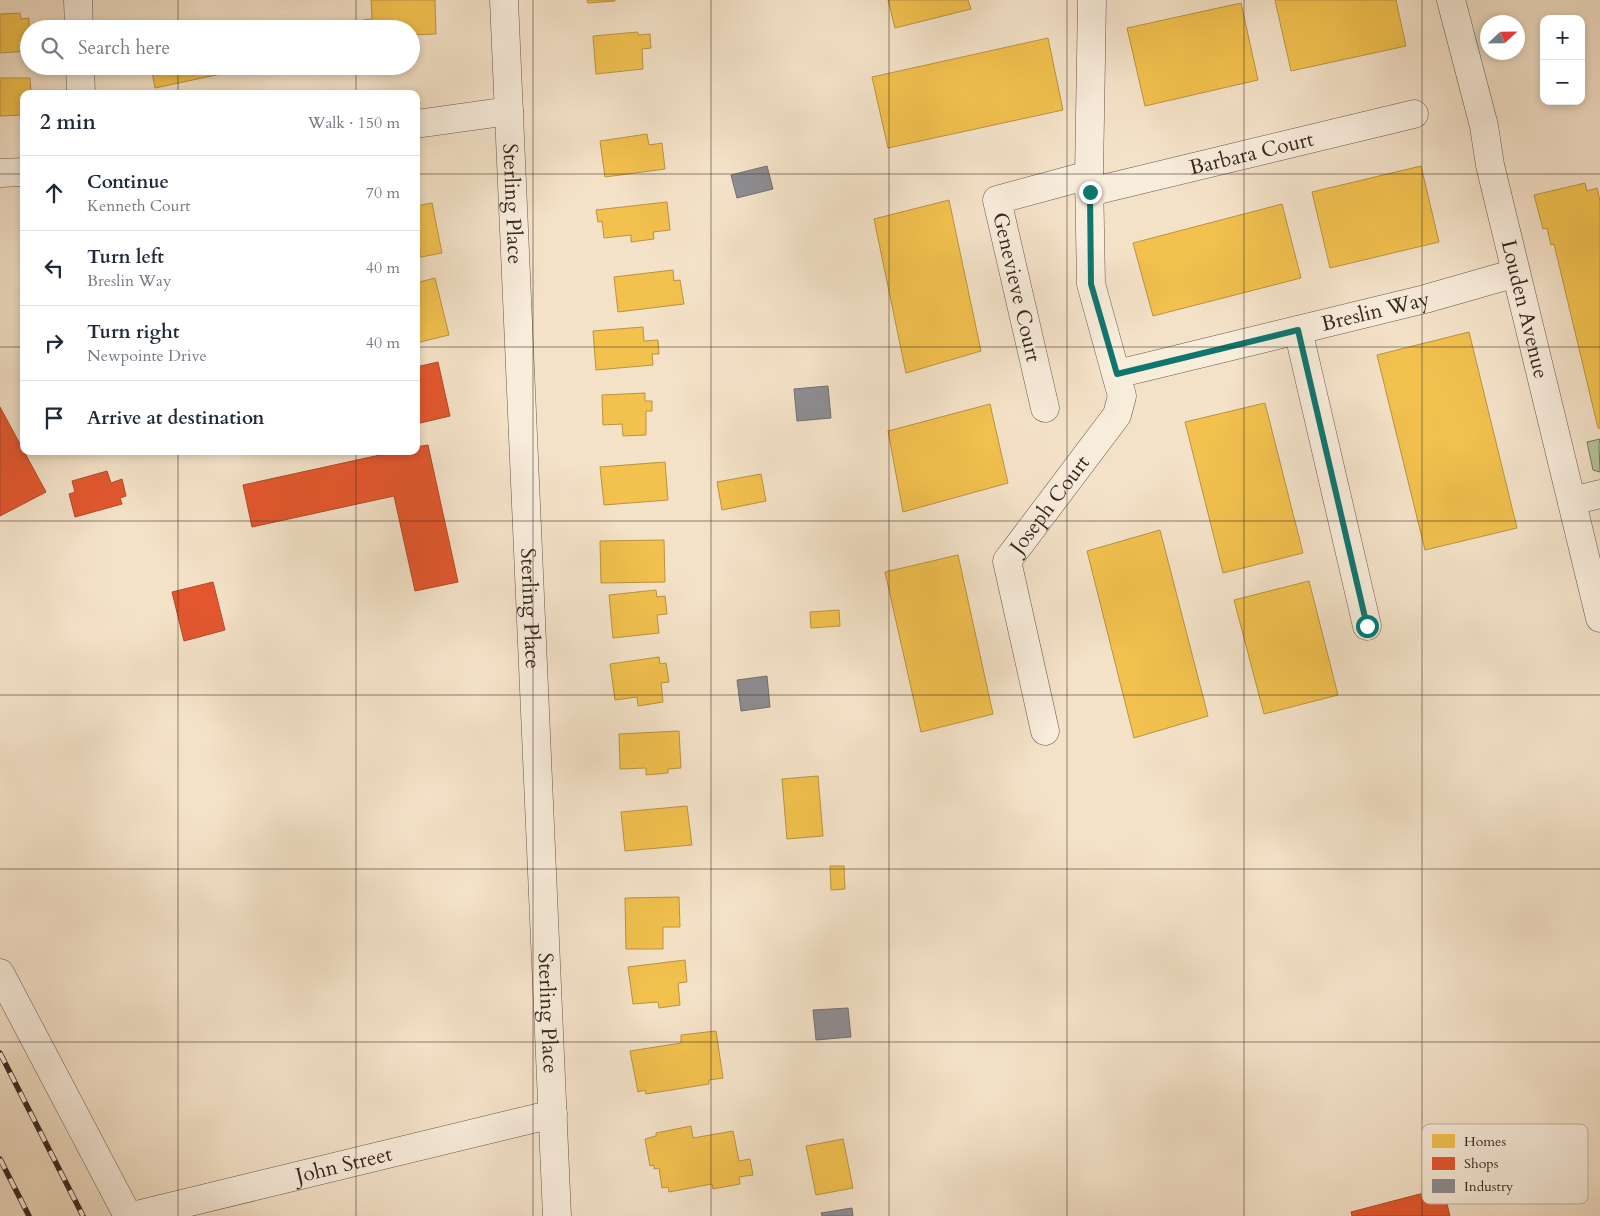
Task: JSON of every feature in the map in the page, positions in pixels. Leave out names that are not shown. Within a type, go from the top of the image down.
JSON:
[{"type":"street","points":[[78,0],[79,20]]},
{"type":"street","name":"Sterling Place","points":[[504,0],[558,1216]]},
{"type":"street","name":"Joseph Court","points":[[1045,731],[1007,561],[1117,415],[1122,396],[1091,284],[1089,183],[1092,0]]},
{"type":"street","name":"Louden Avenue","points":[[1451,0],[1484,126],[1490,165],[1600,618]]},
{"type":"street","points":[[80,75],[81,90]]},
{"type":"street","points":[[420,123],[509,111]]},
{"type":"street","name":"Barbara Court","points":[[1089,183],[1414,114]]},
{"type":"street","points":[[0,173],[20,172]]},
{"type":"street","name":"Genevieve Court","points":[[1045,408],[997,200],[1089,183]]},
{"type":"street","name":"Breslin Way","points":[[1117,374],[1425,298],[1516,273]]},
{"type":"street","points":[[1298,330],[1367,626]]},
{"type":"street","points":[[1572,501],[1600,494]]},
{"type":"street","points":[[0,973],[128,1216]]},
{"type":"street","name":"John Street","points":[[132,1216],[553,1114]]},
{"type":"green space","points":[[1600,439],[1600,472],[1593,470],[1587,442]]},
{"type":"building: Homes","points":[[371,0],[435,0],[436,34],[420,35],[420,20],[363,20],[372,19]]},
{"type":"building: Homes","points":[[587,0],[615,0],[615,1],[588,3]]},
{"type":"building: Homes","points":[[888,0],[968,0],[971,9],[895,28]]},
{"type":"building: Homes","points":[[1275,0],[1396,0],[1406,46],[1291,71]]},
{"type":"building: Homes","points":[[1241,3],[1258,80],[1145,106],[1127,28]]},
{"type":"building: Homes","points":[[20,13],[21,19],[29,18],[29,20],[20,20],[20,52],[0,53],[0,14]]},
{"type":"building: Homes","points":[[638,32],[638,35],[650,34],[651,48],[642,49],[643,69],[596,74],[593,36]]},
{"type":"building: Homes","points":[[1048,38],[1063,110],[888,148],[872,77]]},
{"type":"building: Homes","points":[[153,75],[216,75],[155,88]]},
{"type":"building: Homes","points":[[0,78],[30,78],[31,90],[20,90],[20,115],[0,116]]},
{"type":"building: Homes","points":[[647,134],[649,145],[662,143],[665,169],[605,177],[600,141]]},
{"type":"building: Homes","points":[[1421,166],[1439,242],[1330,268],[1312,192]]},
{"type":"building: Homes","points":[[1585,183],[1587,191],[1597,188],[1600,201],[1600,428],[1598,428],[1554,244],[1551,245],[1547,228],[1543,229],[1534,195]]},
{"type":"building: Homes","points":[[949,200],[981,351],[906,373],[874,219]]},
{"type":"building: Homes","points":[[667,202],[670,230],[653,232],[654,239],[631,242],[631,235],[604,238],[602,221],[598,222],[596,210]]},
{"type":"building: Homes","points":[[432,203],[442,253],[420,257],[420,205]]},
{"type":"building: Homes","points":[[1282,204],[1301,278],[1153,316],[1133,243]]},
{"type":"building: Homes","points":[[673,270],[674,281],[680,280],[684,304],[618,312],[614,277]]},
{"type":"building: Homes","points":[[435,278],[449,335],[420,342],[420,282]]},
{"type":"building: Homes","points":[[643,327],[644,341],[658,340],[659,354],[652,354],[653,365],[596,370],[593,331]]},
{"type":"building: Homes","points":[[1469,332],[1517,528],[1425,550],[1377,355]]},
{"type":"building: Homes","points":[[645,393],[645,401],[652,401],[652,411],[646,411],[646,435],[623,436],[622,424],[603,425],[602,395]]},
{"type":"building: Homes","points":[[1265,403],[1303,553],[1223,573],[1185,422]]},
{"type":"building: Homes","points":[[990,404],[1008,483],[903,512],[888,431]]},
{"type":"building: Homes","points":[[665,462],[668,500],[604,505],[600,467]]},
{"type":"building: Homes","points":[[761,474],[766,501],[722,510],[717,482]]},
{"type":"building: Homes","points":[[1160,530],[1208,716],[1134,738],[1087,551]]},
{"type":"building: Homes","points":[[664,540],[665,582],[601,583],[600,541]]},
{"type":"building: Homes","points":[[958,555],[993,714],[921,732],[885,572]]},
{"type":"building: Homes","points":[[1309,581],[1338,695],[1264,714],[1234,600]]},
{"type":"building: Homes","points":[[656,590],[657,597],[665,596],[667,614],[657,615],[659,633],[613,638],[609,595]]},
{"type":"building: Homes","points":[[839,610],[840,626],[811,628],[810,612]]},
{"type":"building: Homes","points":[[659,657],[660,664],[666,663],[669,682],[661,683],[663,702],[638,706],[637,697],[615,700],[610,664]]},
{"type":"building: Homes","points":[[679,731],[681,768],[668,769],[668,773],[646,775],[646,768],[620,769],[619,734]]},
{"type":"building: Homes","points":[[818,776],[823,836],[787,839],[782,779]]},
{"type":"building: Homes","points":[[687,806],[692,845],[625,851],[621,812]]},
{"type":"building: Homes","points":[[830,866],[844,866],[845,889],[831,890]]},
{"type":"building: Homes","points":[[679,897],[680,927],[663,927],[663,949],[626,949],[625,898]]},
{"type":"building: Homes","points":[[685,960],[687,982],[678,983],[680,1005],[659,1008],[658,1002],[633,1004],[628,967]]},
{"type":"building: Homes","points":[[716,1031],[723,1078],[709,1080],[709,1084],[646,1094],[645,1090],[638,1092],[630,1051],[681,1043],[681,1035]]},
{"type":"building: Homes","points":[[691,1126],[693,1138],[733,1131],[739,1161],[750,1159],[753,1175],[739,1177],[740,1184],[713,1189],[712,1184],[669,1192],[668,1187],[662,1188],[659,1168],[654,1169],[654,1165],[650,1166],[645,1139],[656,1136],[656,1133]]},
{"type":"building: Homes","points":[[843,1139],[853,1188],[816,1195],[806,1146]]},
{"type":"building: Shops","points":[[438,362],[450,416],[420,423],[420,366]]},
{"type":"building: Shops","points":[[0,407],[20,444],[20,455],[26,455],[46,492],[0,516]]},
{"type":"building: Shops","points":[[428,445],[458,582],[415,591],[394,496],[252,527],[243,485],[380,455],[420,455],[420,446]]},
{"type":"building: Shops","points":[[107,471],[111,483],[122,479],[126,496],[120,498],[122,504],[75,517],[69,494],[75,492],[72,481]]},
{"type":"building: Shops","points":[[213,582],[225,630],[184,641],[172,592]]},
{"type":"building: Shops","points":[[1422,1193],[1422,1204],[1447,1204],[1450,1216],[1352,1216],[1351,1212]]},
{"type":"building: Industry","points":[[767,166],[773,189],[737,198],[731,175]]},
{"type":"building: Industry","points":[[828,386],[831,418],[797,421],[794,389]]},
{"type":"building: Industry","points":[[767,676],[770,707],[741,711],[737,680]]},
{"type":"building: Industry","points":[[848,1008],[851,1037],[816,1040],[813,1010]]},
{"type":"building: Industry","points":[[852,1208],[853,1216],[822,1216],[821,1213]]},
{"type":"railway","points":[[0,1053],[83,1216]]},
{"type":"railway","points":[[0,1159],[29,1216]]},
{"type":"route","points":[[1090,192],[1091,284],[1117,374],[1298,330],[1367,626]]}]
